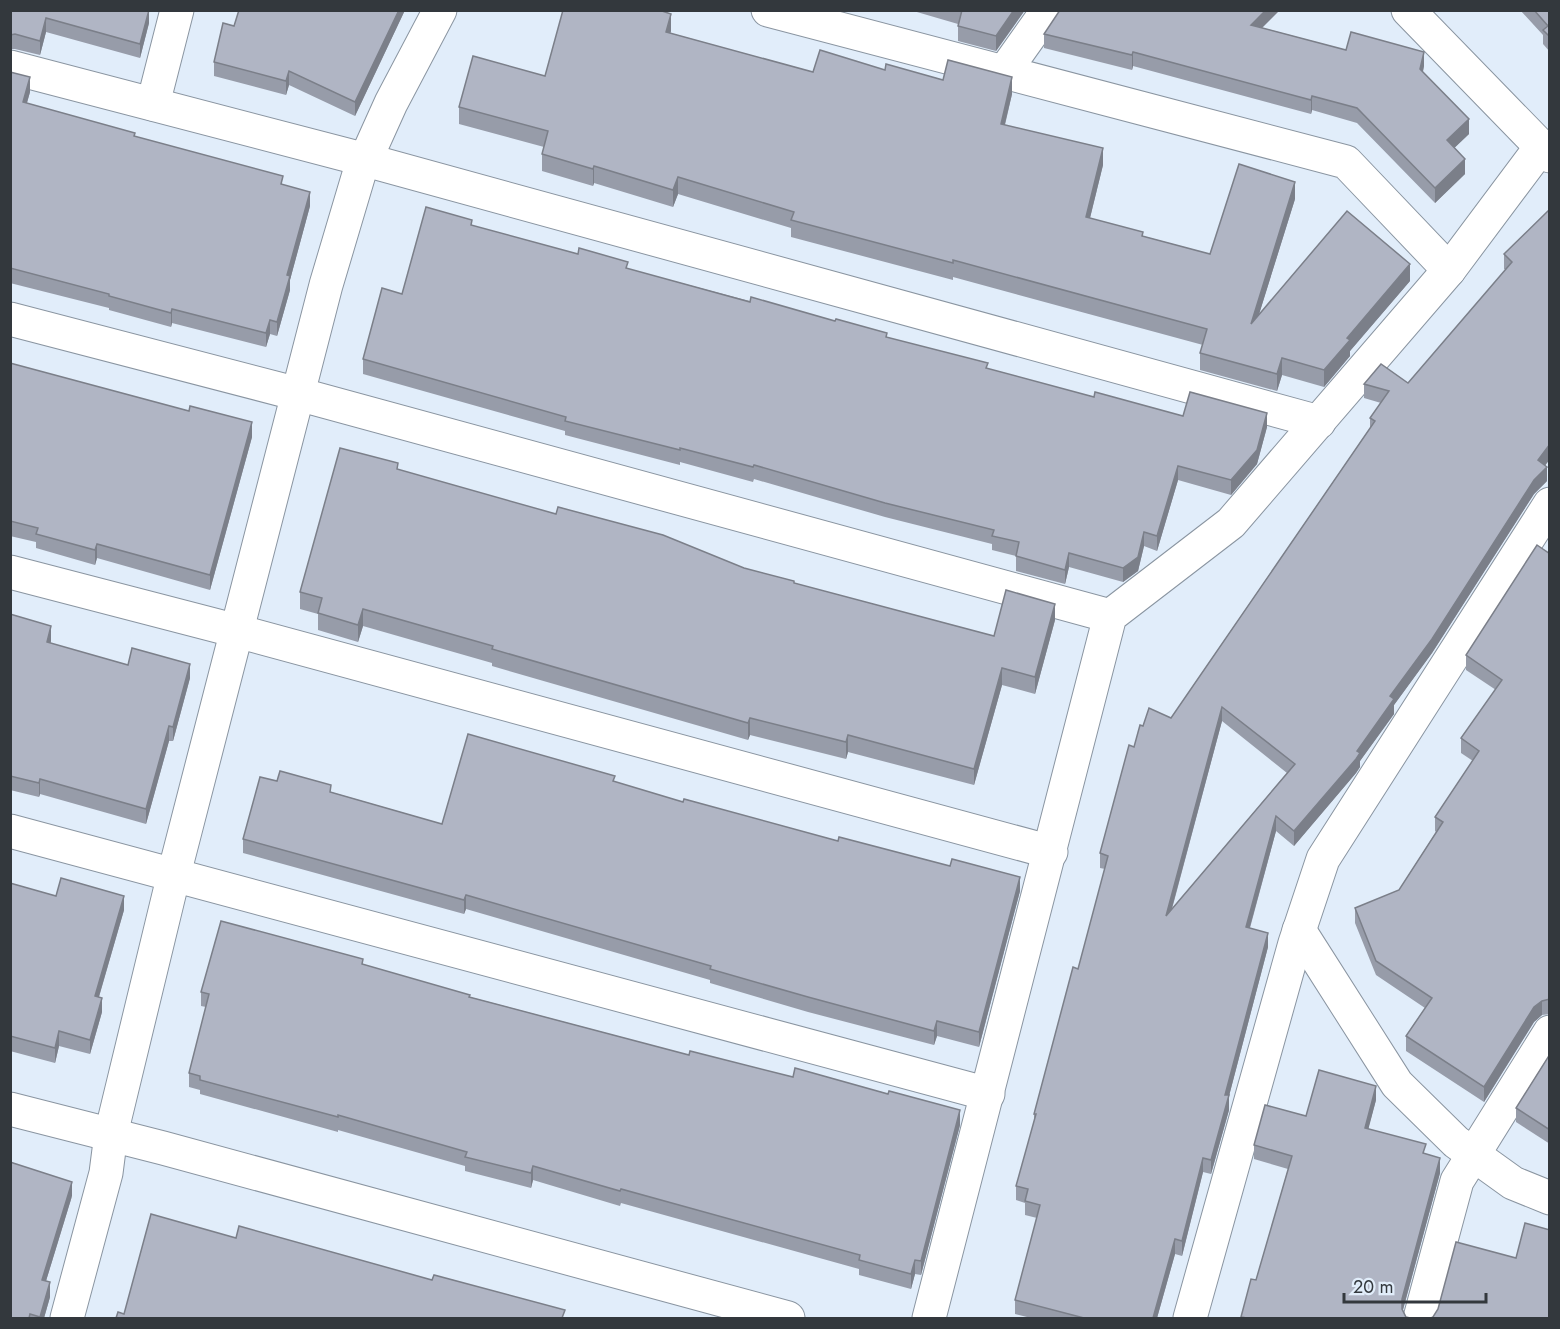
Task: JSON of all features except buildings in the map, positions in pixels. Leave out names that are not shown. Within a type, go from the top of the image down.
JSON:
[{"type":"street","points":[[153,104],[177,10]]},
{"type":"street","points":[[67,1318],[106,1173],[111,1134],[174,874],[326,285],[359,174],[391,103],[440,10]]},
{"type":"street","points":[[768,10],[1346,162],[1449,270]]},
{"type":"street","points":[[1004,72],[1048,10]]},
{"type":"street","points":[[929,1318],[1110,616],[1231,523],[1449,270],[1545,152],[1408,10]]},
{"type":"street","points":[[10,67],[366,160],[1319,422]]},
{"type":"street","points":[[10,319],[298,394],[1110,616]]},
{"type":"street","points":[[1190,1318],[1299,930],[1323,859],[1550,504]]},
{"type":"street","points":[[10,572],[237,631],[1050,852]]},
{"type":"street","points":[[10,831],[988,1094]]},
{"type":"street","points":[[1299,930],[1397,1083],[1456,1142],[1513,1183],[1550,1198]]},
{"type":"street","points":[[1420,1318],[1457,1181],[1550,1032]]},
{"type":"street","points":[[10,1109],[111,1134],[788,1318]]}]
